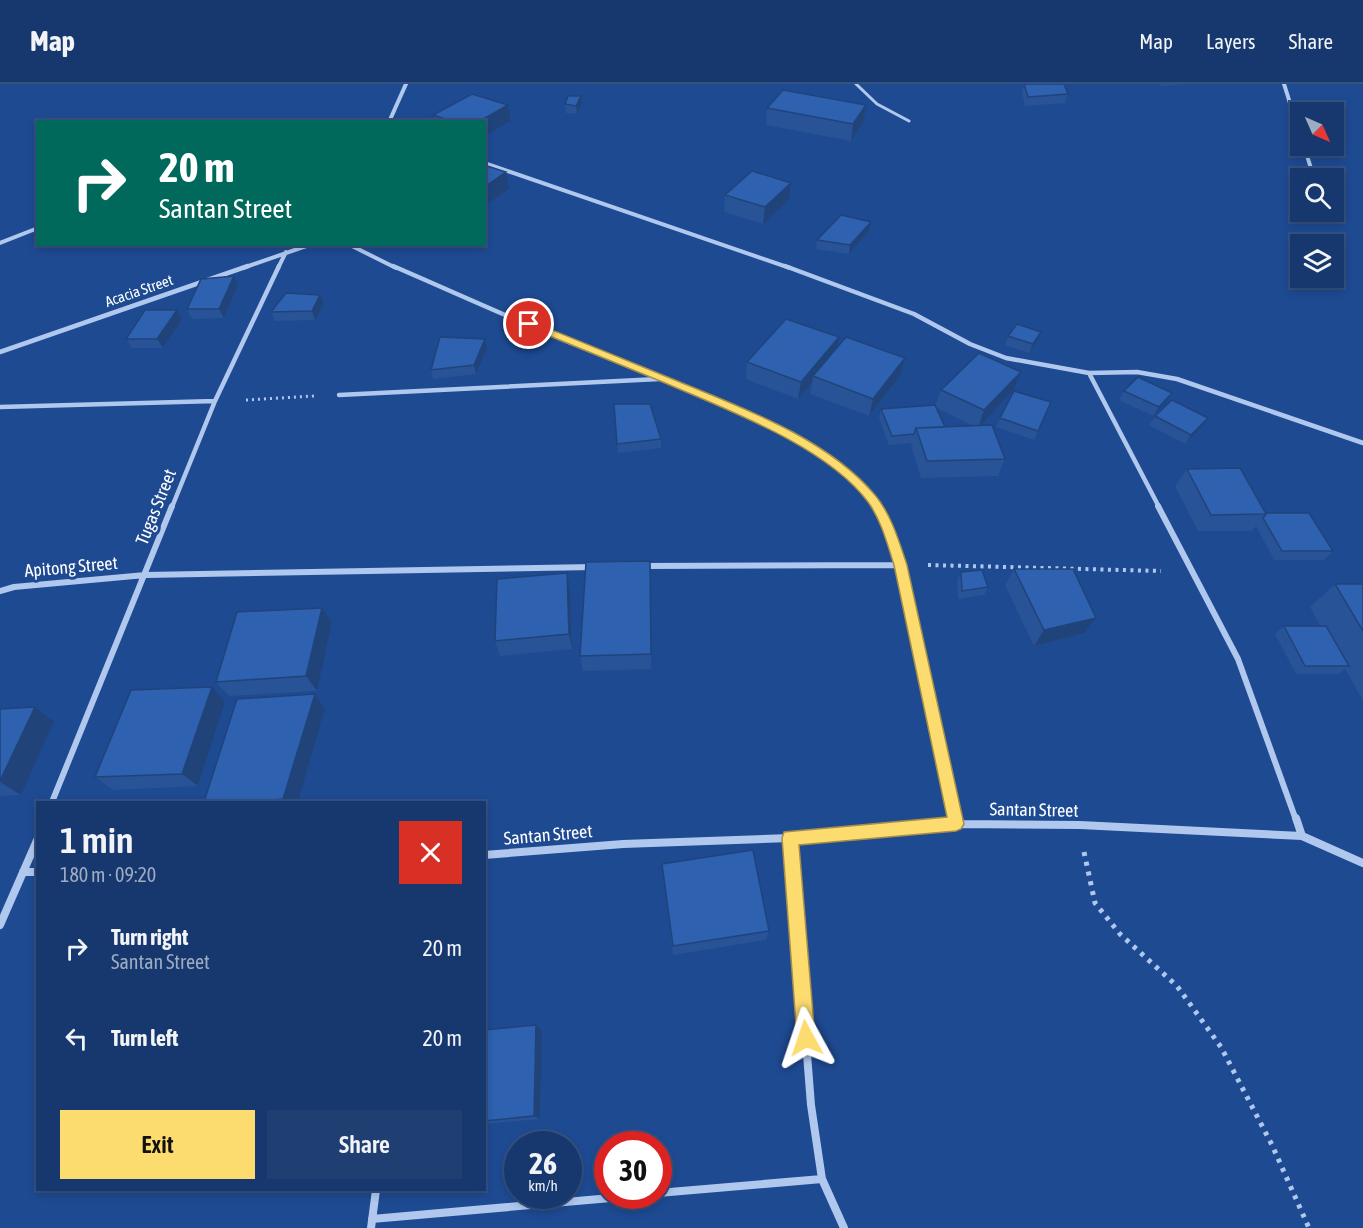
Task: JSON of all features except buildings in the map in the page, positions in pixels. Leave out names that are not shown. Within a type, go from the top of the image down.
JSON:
[{"type":"street","points":[[390,120],[406,84]]},
{"type":"street","points":[[1284,84],[1290,103]]},
{"type":"street","points":[[486,164],[755,255],[914,314],[970,344],[1006,358],[1089,373],[1137,372],[1177,379],[1363,443]]},
{"type":"street","points":[[0,243],[36,229]]},
{"type":"street","points":[[286,252],[306,246]]},
{"type":"street","points":[[352,246],[392,266],[588,350],[737,410],[815,450],[842,469],[872,499],[888,529],[901,565],[956,824]]},
{"type":"street","name":"Acacia Street","points":[[0,352],[286,252]]},
{"type":"street","name":"Tugas Street","points":[[52,801],[215,401],[286,252]]},
{"type":"street","points":[[1089,373],[1191,572],[1238,658],[1302,836]]},
{"type":"street","points":[[339,395],[664,379]]},
{"type":"street","points":[[0,407],[215,401]]},
{"type":"street","points":[[641,566],[901,565]]},
{"type":"street","name":"Apitong Street","points":[[0,591],[36,584],[145,575],[605,567]]},
{"type":"street","name":"Santan Street","points":[[486,855],[624,844],[790,838],[956,824],[1080,825],[1302,836],[1363,863]]},
{"type":"street","points":[[790,838],[811,1105],[822,1179],[844,1228]]},
{"type":"street","points":[[0,925],[36,843]]},
{"type":"street","points":[[23,872],[36,872]]},
{"type":"street","points":[[672,1192],[822,1179]]},
{"type":"street","points":[[376,1191],[371,1223],[594,1200]]},
{"type":"lane","points":[[855,84],[877,104],[909,121]]},
{"type":"path","points":[[215,401],[339,395]]},
{"type":"path","points":[[901,565],[1191,572]]},
{"type":"path","points":[[1080,825],[1086,868],[1095,903],[1120,934],[1177,986],[1221,1047],[1272,1145],[1309,1228]]},
{"type":"route","points":[[529,324],[737,410],[815,450],[842,469],[872,499],[888,529],[901,565],[956,824],[790,838],[806,1038]]}]
